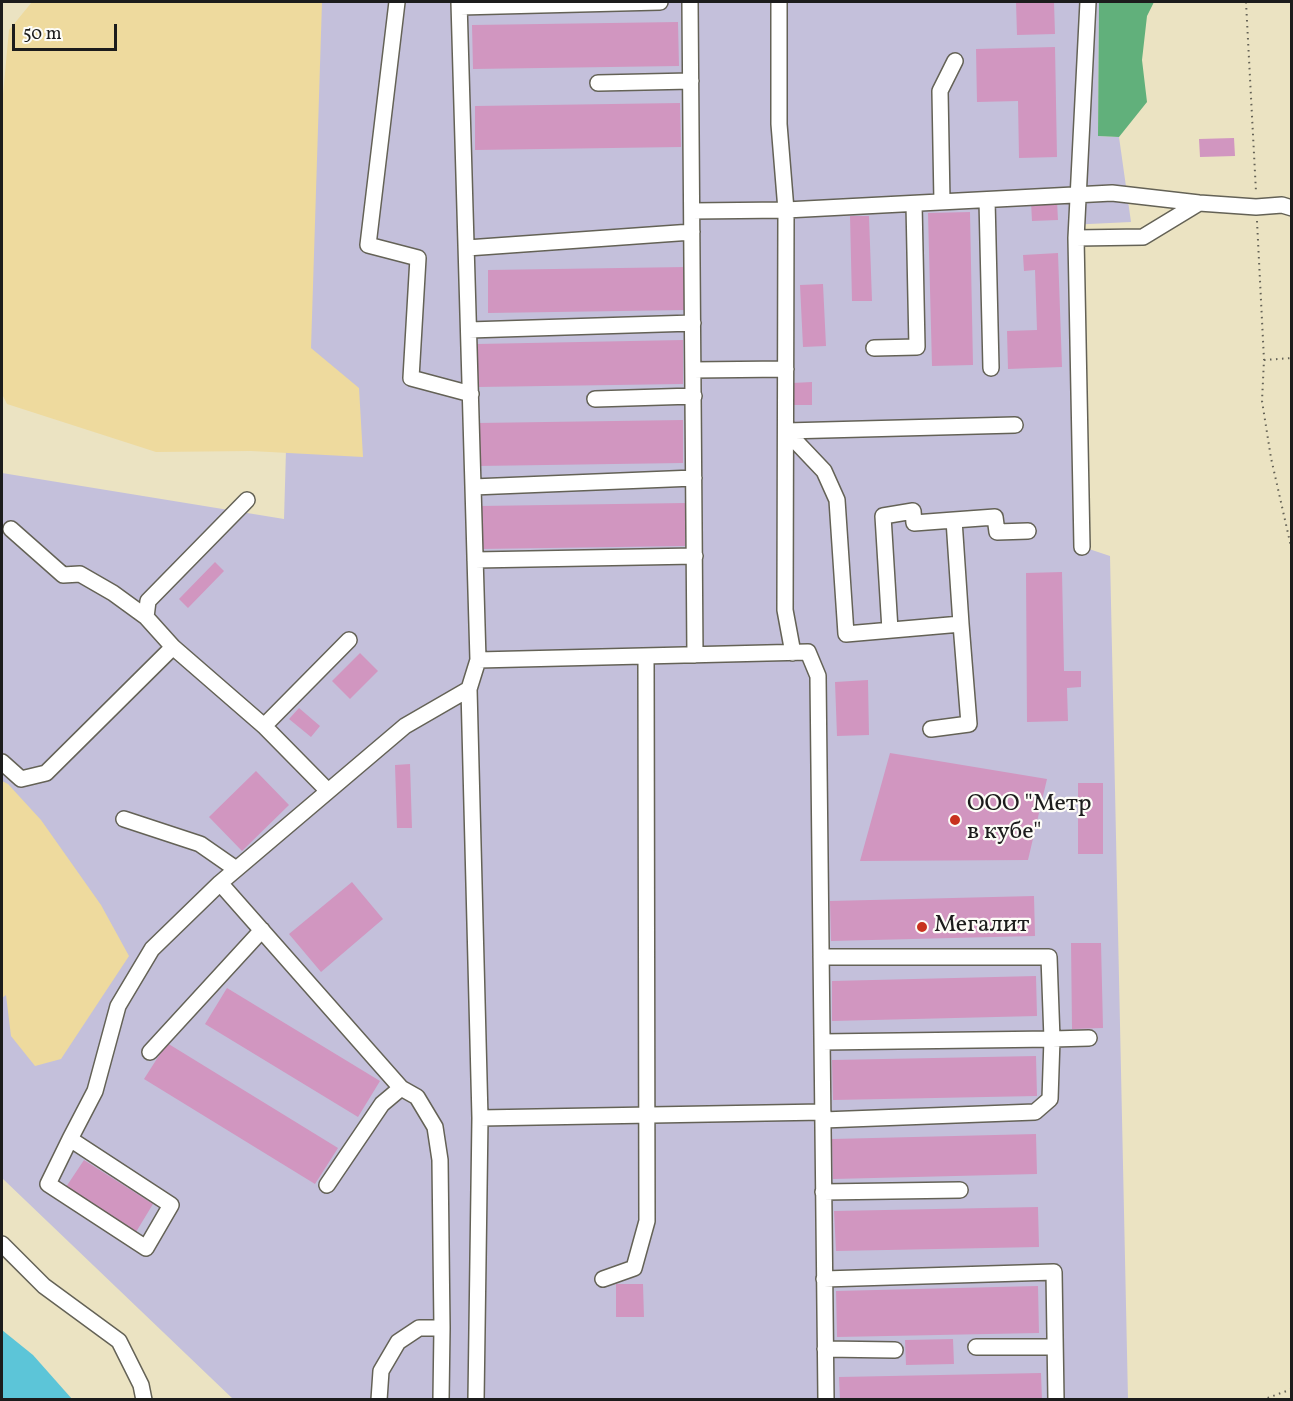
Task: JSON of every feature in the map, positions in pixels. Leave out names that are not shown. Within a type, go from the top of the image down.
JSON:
[{"type":"street","points":[[397,2],[368,245],[418,258],[411,378],[471,394]]},
{"type":"street","points":[[477,1400],[480,1118],[469,689],[478,660],[460,4],[660,2]]},
{"type":"street","points":[[690,2],[695,655]]},
{"type":"street","points":[[779,2],[779,124],[786,210],[786,610],[793,653]]},
{"type":"street","points":[[1082,547],[1076,238],[1088,2]]},
{"type":"street","points":[[942,202],[940,91],[955,61]]},
{"type":"street","points":[[598,83],[691,81]]},
{"type":"street","points":[[692,211],[786,210],[1112,193],[1256,207],[1288,204]]},
{"type":"street","points":[[987,200],[990,368]]},
{"type":"street","points":[[1076,238],[1143,237],[1199,203]]},
{"type":"street","points":[[874,348],[917,347],[914,204]]},
{"type":"street","points":[[467,248],[692,232]]},
{"type":"street","points":[[469,330],[693,323]]},
{"type":"street","points":[[693,369],[786,369]]},
{"type":"street","points":[[595,399],[693,396]]},
{"type":"street","points":[[786,431],[1015,425]]},
{"type":"street","points":[[786,431],[824,471],[837,500],[846,634],[961,624]]},
{"type":"street","points":[[473,487],[694,478]]},
{"type":"street","points":[[146,617],[148,601],[248,500]]},
{"type":"street","points":[[890,630],[883,516],[913,511],[914,523],[995,517],[996,532],[1028,531]]},
{"type":"street","points":[[931,729],[969,724],[954,520]]},
{"type":"street","points":[[11,529],[63,575],[80,574],[113,593],[146,617],[173,647],[264,726],[328,791]]},
{"type":"street","points":[[475,560],[695,556]]},
{"type":"street","points":[[264,726],[349,640]]},
{"type":"street","points":[[2,762],[21,778],[45,773],[173,647]]},
{"type":"street","points":[[478,660],[808,652],[818,676],[826,1400]]},
{"type":"street","points":[[603,1279],[634,1268],[647,1221],[646,656]]},
{"type":"street","points":[[70,1139],[171,1205],[146,1248],[48,1184],[70,1139],[95,1091],[118,1006],[152,949],[236,868],[405,726],[469,689]]},
{"type":"street","points":[[124,819],[200,844],[236,868]]},
{"type":"street","points":[[220,883],[401,1088],[417,1097],[435,1127],[440,1160],[441,1400]]},
{"type":"street","points":[[150,1052],[262,930]]},
{"type":"street","points":[[480,1118],[1035,1112],[1050,1099],[1052,1039],[1049,957],[821,957]]},
{"type":"street","points":[[822,1041],[1089,1038]]},
{"type":"street","points":[[327,1185],[382,1104],[401,1088]]},
{"type":"street","points":[[824,1192],[960,1190]]},
{"type":"street","points":[[2,1244],[44,1286],[119,1341],[141,1385],[144,1400]]},
{"type":"street","points":[[824,1279],[1054,1272],[1056,1400]]},
{"type":"street","points":[[379,1400],[381,1371],[398,1342],[419,1328],[442,1328]]},
{"type":"street","points":[[976,1347],[1055,1347]]},
{"type":"street","points":[[825,1349],[895,1350]]},
{"type":"path","points":[[1246,2],[1264,360],[1262,401],[1292,551]]},
{"type":"path","points":[[1264,360],[1292,358]]},
{"type":"path","points":[[1262,1400],[1292,1389]]},
{"type":"shaded area","points":[[299,2],[1099,2],[1098,136],[1119,137],[1131,222],[1068,225],[1077,545],[1110,556],[1128,1399],[233,1399],[2,1178],[2,473],[284,519]]},
{"type":"green space","points":[[1099,2],[1154,2],[1147,16],[1142,60],[1147,102],[1119,137],[1098,136]]},
{"type":"sand","points":[[32,2],[322,2],[311,348],[359,388],[363,457],[251,451],[156,452],[7,404],[2,394],[2,105],[9,30]]},
{"type":"sand","points":[[2,781],[8,784],[41,820],[101,905],[129,956],[61,1059],[35,1066],[11,1036],[6,995],[2,998]]},
{"type":"water","points":[[2,1330],[33,1355],[72,1399],[2,1399]]},
{"type":"building","points":[[1016,2],[1054,2],[1055,34],[1017,35]]},
{"type":"building","points":[[678,22],[679,66],[473,69],[472,25]]},
{"type":"building","points":[[1055,47],[1057,157],[1019,158],[1018,101],[977,102],[976,49]]},
{"type":"building","points":[[680,103],[681,147],[475,150],[475,106]]},
{"type":"building","points":[[1234,138],[1235,156],[1200,157],[1199,139]]},
{"type":"building","points":[[1057,201],[1058,220],[1032,221],[1031,202]]},
{"type":"building","points":[[970,212],[973,365],[932,366],[928,213]]},
{"type":"building","points":[[850,216],[869,216],[872,301],[852,301]]},
{"type":"building","points":[[1058,253],[1062,367],[1008,369],[1007,331],[1037,330],[1035,270],[1024,271],[1023,255]]},
{"type":"building","points":[[686,267],[687,310],[488,313],[488,270]]},
{"type":"building","points":[[823,284],[826,346],[803,347],[800,285]]},
{"type":"building","points":[[683,340],[683,384],[478,387],[477,344]]},
{"type":"building","points":[[812,382],[812,405],[793,405],[792,383]]},
{"type":"building","points":[[683,420],[683,463],[478,466],[477,423]]},
{"type":"building","points":[[685,503],[685,546],[480,549],[479,506]]},
{"type":"building","points":[[215,562],[224,571],[188,608],[179,599]]},
{"type":"building","points":[[1062,572],[1064,671],[1081,671],[1081,687],[1067,688],[1068,721],[1027,722],[1026,573]]},
{"type":"building","points":[[360,653],[378,671],[350,699],[332,681]]},
{"type":"building","points":[[868,680],[869,735],[837,736],[835,682]]},
{"type":"building","points":[[299,708],[320,726],[311,737],[289,719]]},
{"type":"building","name":"ООО \"Метр в кубе\"","points":[[890,753],[1047,779],[1028,860],[860,861]]},
{"type":"building","points":[[410,764],[412,828],[397,828],[395,765]]},
{"type":"building","points":[[256,771],[289,805],[242,851],[209,817]]},
{"type":"building","points":[[1078,783],[1103,783],[1103,854],[1078,854]]},
{"type":"building","points":[[352,882],[383,919],[321,972],[289,934]]},
{"type":"building","points":[[1034,896],[1035,936],[831,941],[830,901]]},
{"type":"building","points":[[1071,943],[1101,943],[1103,1028],[1072,1029]]},
{"type":"building","points":[[1036,976],[1037,1016],[832,1021],[832,981]]},
{"type":"building","points":[[227,988],[380,1081],[358,1117],[205,1024]]},
{"type":"building","points":[[167,1043],[338,1148],[315,1184],[144,1079]]},
{"type":"building","points":[[1036,1056],[1037,1096],[833,1100],[832,1060]]},
{"type":"building","points":[[1036,1134],[1037,1174],[833,1179],[832,1139]]},
{"type":"building","points":[[84,1160],[153,1204],[136,1232],[66,1187]]},
{"type":"building","points":[[1038,1207],[1039,1247],[836,1251],[834,1211]]},
{"type":"building","points":[[616,1284],[643,1284],[644,1317],[616,1317]]},
{"type":"building","points":[[1038,1286],[1039,1333],[837,1337],[836,1291]]},
{"type":"building","points":[[953,1339],[954,1364],[906,1365],[905,1340]]},
{"type":"building","points":[[1041,1373],[1042,1400],[840,1400],[839,1377]]},
{"type":"place","name":"ООО \"Метр в кубе\"","points":[[955,820]]},
{"type":"place","name":"Мегалит","points":[[922,927]]}]
